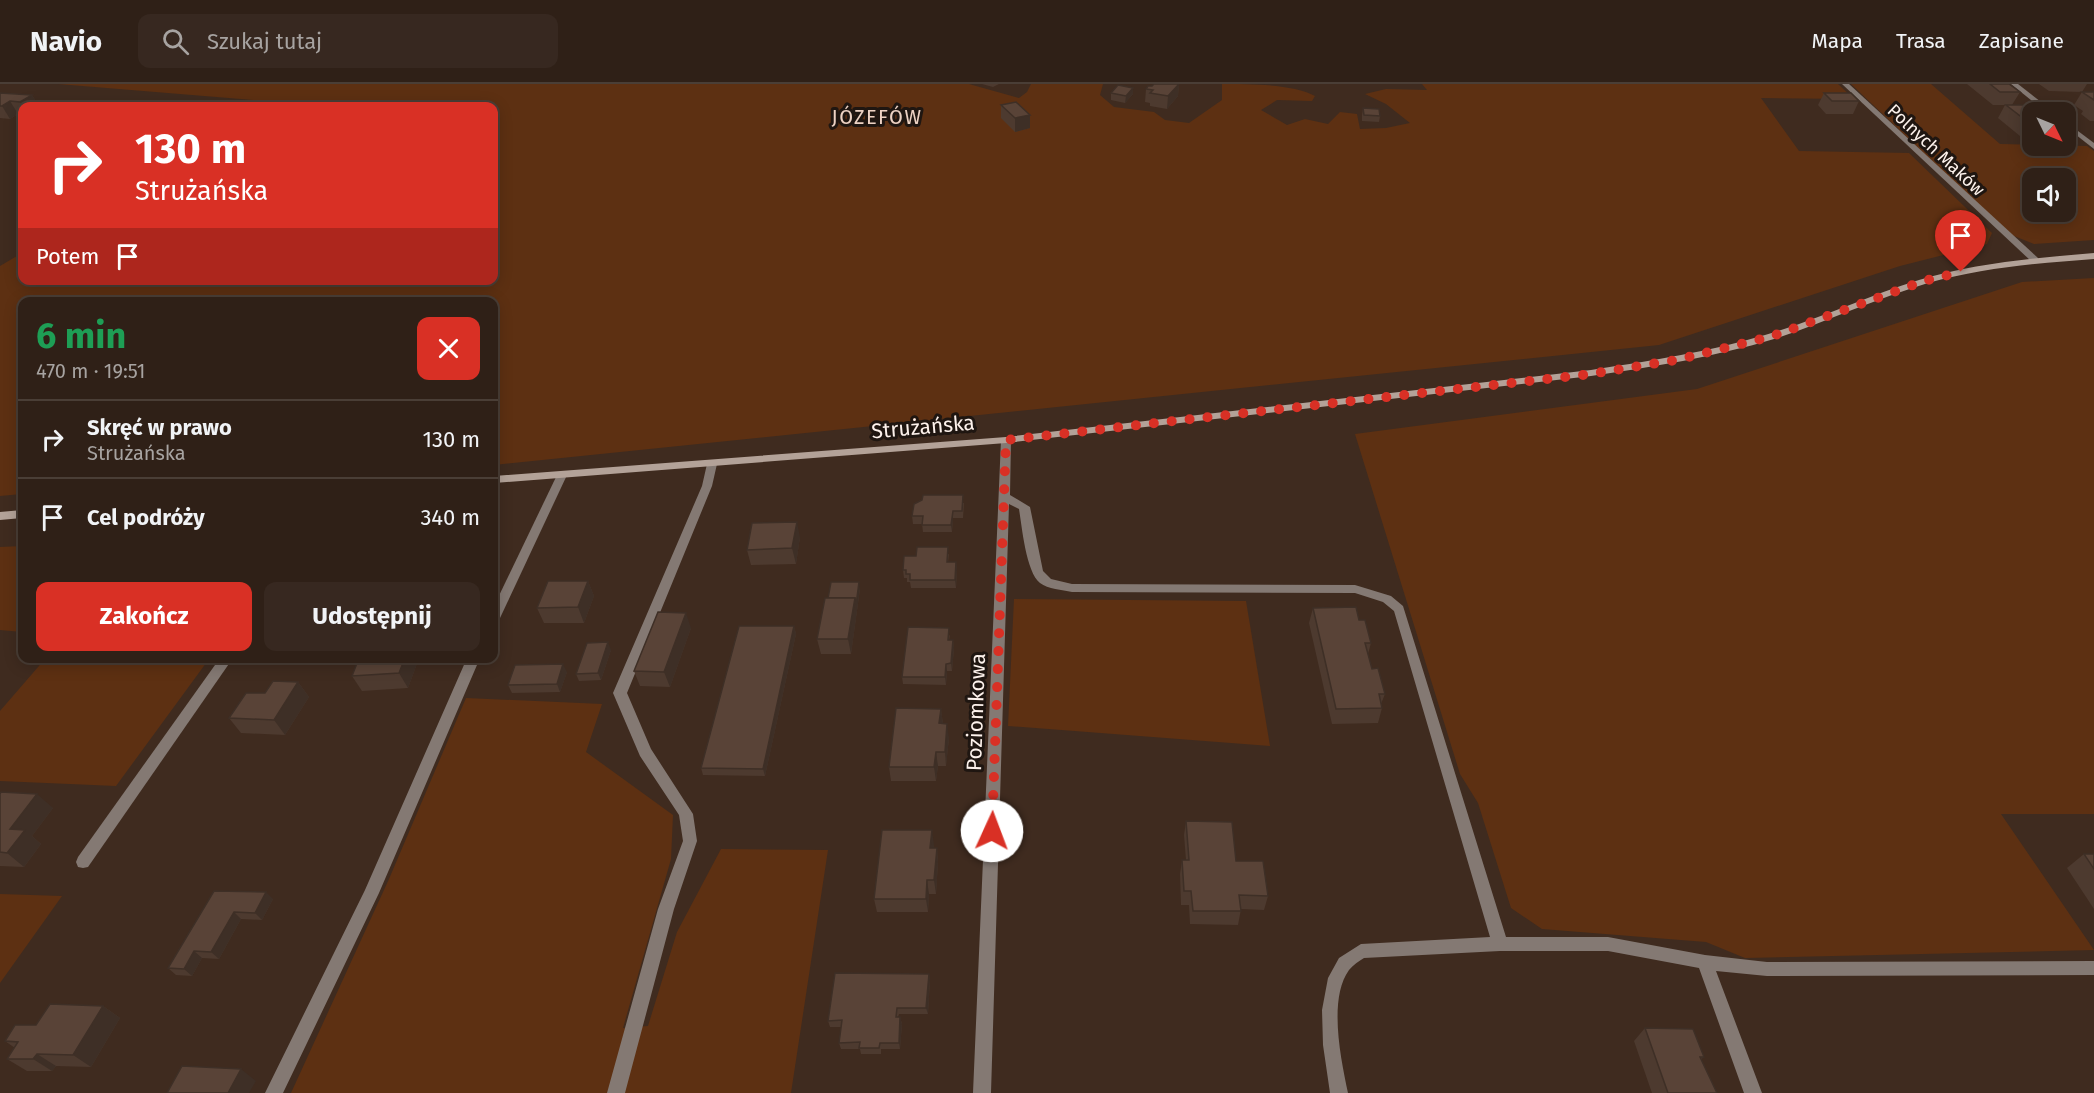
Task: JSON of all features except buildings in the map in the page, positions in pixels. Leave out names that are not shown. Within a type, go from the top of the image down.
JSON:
[{"type":"main road","name":"Strużańska","points":[[498,480],[1006,440],[1591,374],[1676,360],[1770,337],[1924,281],[1980,267],[2094,256]]},
{"type":"main road","points":[[0,516],[18,514]]},
{"type":"street","name":"Polnych Maków","points":[[1845,84],[2035,260]]},
{"type":"street","points":[[2014,84],[2037,102]]},
{"type":"street","points":[[2076,132],[2094,147]]},
{"type":"street","name":"Poziomkowa","points":[[982,1093],[1006,440]]},
{"type":"street","points":[[616,1093],[666,909],[690,842],[686,814],[645,752],[620,693],[707,486],[712,464]]},
{"type":"street","points":[[498,610],[562,476]]},
{"type":"street","points":[[1005,497],[1024,507],[1037,571],[1040,578],[1048,583],[1072,588],[1355,589],[1387,599],[1399,609],[1500,944]]},
{"type":"street","points":[[83,862],[223,663]]},
{"type":"street","points":[[274,1093],[371,893],[472,663]]},
{"type":"street","points":[[1339,1093],[1331,1050],[1332,988],[1344,964],[1361,951],[1500,944],[1608,944],[1705,962],[1767,969],[2094,968]]},
{"type":"street","points":[[1705,962],[1753,1093]]},
{"type":"shaded area","points":[[58,84],[969,84],[1019,98],[1027,92],[1031,84],[1103,84],[1100,95],[1114,107],[1154,112],[1165,120],[1189,123],[1222,100],[1222,84],[1245,84],[1296,89],[1315,96],[1312,101],[1277,100],[1261,110],[1287,125],[1305,119],[1328,124],[1340,112],[1357,114],[1360,129],[1386,128],[1410,123],[1386,104],[1365,94],[1386,89],[1427,90],[1422,84],[1838,84],[1854,99],[1761,98],[1799,151],[1909,153],[1992,233],[1987,244],[1900,266],[1659,345],[498,465],[498,297],[18,297],[18,494],[0,496],[0,266],[18,255],[18,285],[498,285],[498,102],[278,102]]},
{"type":"shaded area","points":[[1851,84],[1931,84],[2000,144],[2022,145],[2022,156],[2076,156],[2076,146],[2087,146],[2094,151],[2094,240],[2034,244],[2009,234]]},
{"type":"shaded area","points":[[2094,278],[2094,814],[2001,814],[2094,950],[1745,958],[1706,942],[1542,929],[1511,908],[1478,803],[1460,774],[1355,434],[1697,389],[2022,282]]},
{"type":"shaded area","points":[[18,546],[18,632],[0,630],[0,547]]},
{"type":"shaded area","points":[[1014,599],[1246,601],[1270,746],[1008,726]]},
{"type":"shaded area","points":[[42,663],[206,663],[116,786],[0,781],[0,711]]},
{"type":"shaded area","points":[[466,698],[602,704],[586,752],[673,815],[671,859],[623,1028],[648,1026],[677,932],[721,849],[828,850],[791,1093],[291,1093],[389,879]]},
{"type":"shaded area","points":[[0,894],[62,896],[0,983]]},
{"type":"district","name":"JÓZEFÓW","points":[[877,117]]},
{"type":"route","points":[[992,831],[1006,440],[1591,374],[1676,360],[1770,337],[1859,303],[1924,281],[1961,272]]}]
